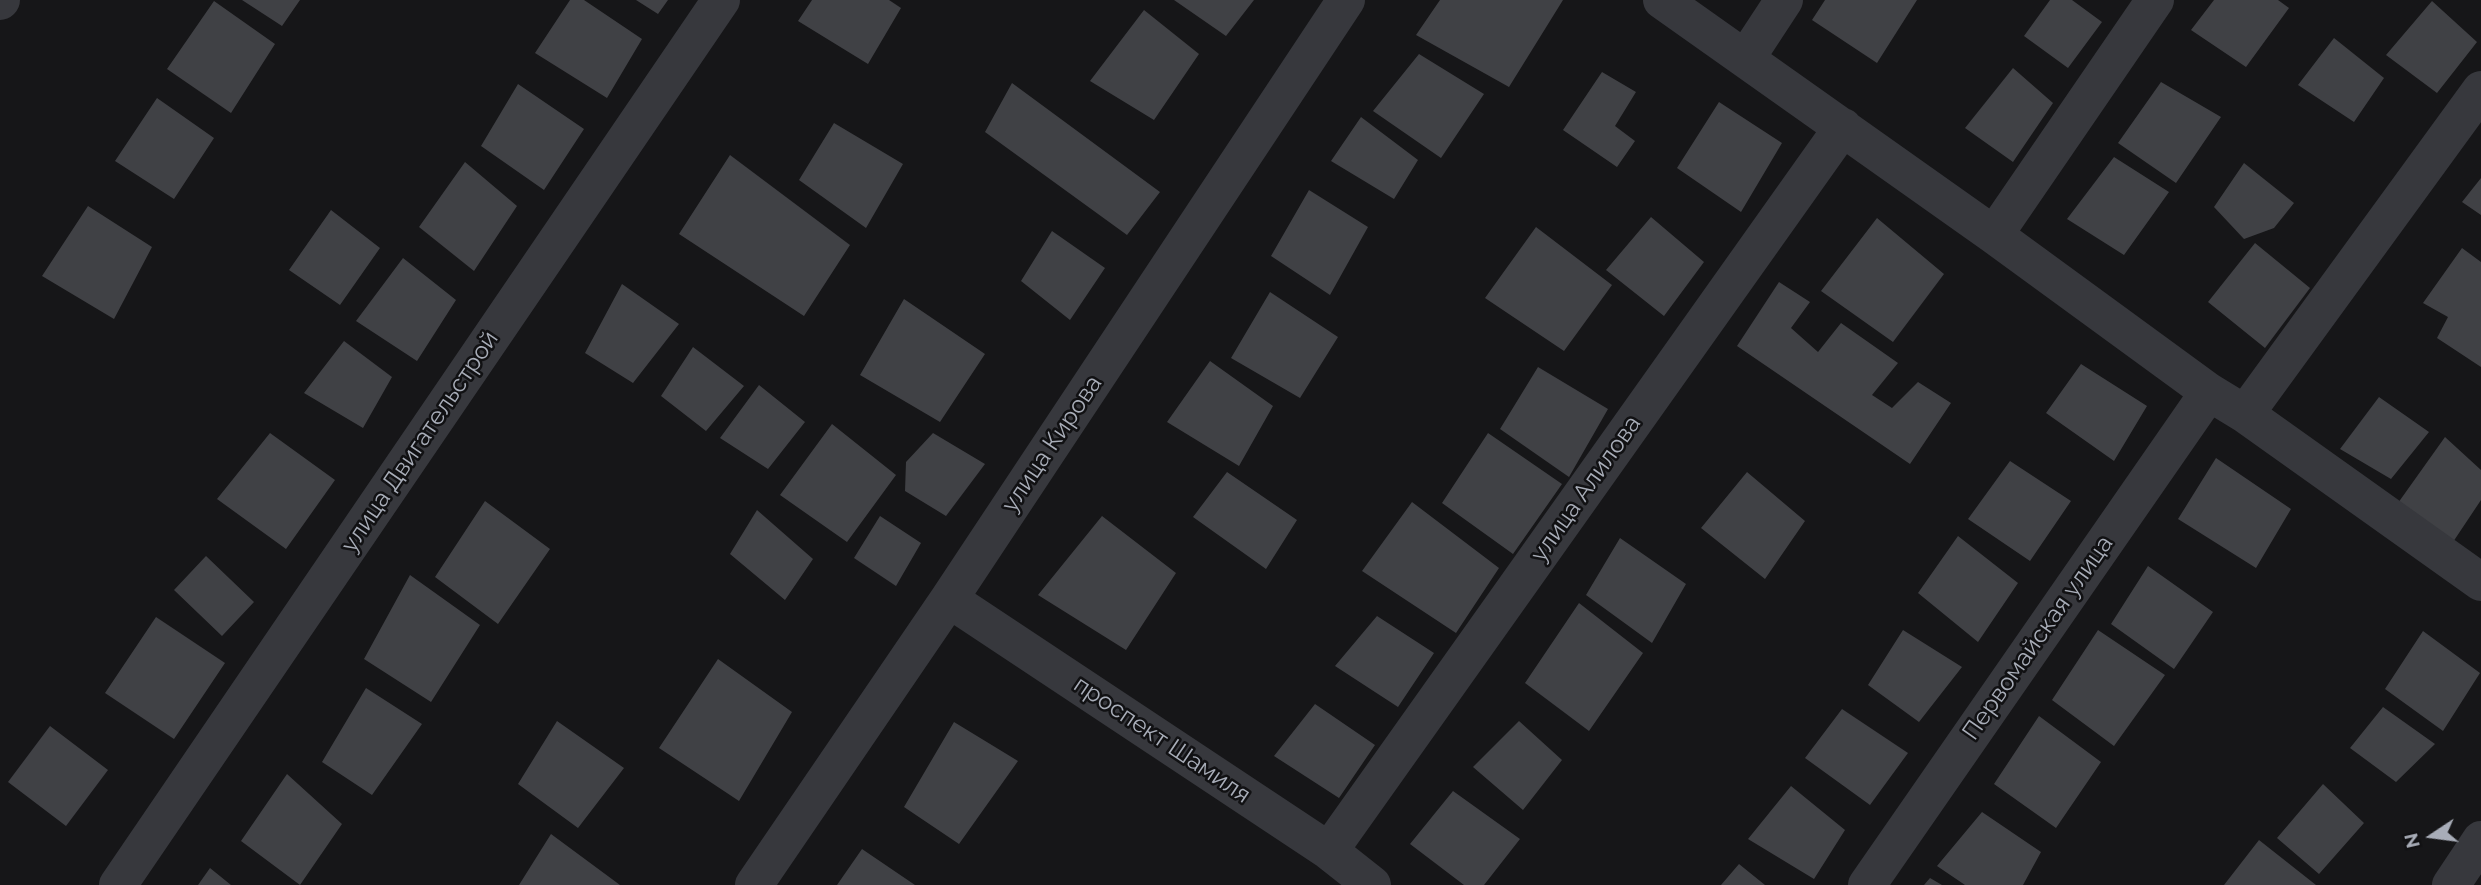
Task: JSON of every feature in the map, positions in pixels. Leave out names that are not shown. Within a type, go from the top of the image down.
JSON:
[{"type":"street","name":"улица Двигательстрой","points":[[118,885],[721,0]]},
{"type":"street","name":"улица Кирова","points":[[754,885],[949,599],[1346,0]]},
{"type":"street","points":[[1662,0],[1994,235],[2209,392],[2245,414],[2481,582]]},
{"type":"street","points":[[1746,58],[1784,0]]},
{"type":"street","points":[[1994,235],[2155,0]]},
{"type":"street","points":[[2245,414],[2481,90]]},
{"type":"street","name":"улица Алилова","points":[[1329,851],[1843,127]]},
{"type":"street","name":"Первомайская улица","points":[[1867,885],[2209,392]]},
{"type":"street","name":"проспект Шамиля","points":[[949,599],[1329,851],[1371,885]]},
{"type":"street","points":[[2451,885],[2481,840]]},
{"type":"building","points":[[242,0],[300,0],[282,26]]},
{"type":"building","points":[[570,0],[584,0],[642,39],[607,98],[535,53]]},
{"type":"building","points":[[636,0],[668,0],[658,14]]},
{"type":"building","points":[[812,0],[889,0],[901,8],[868,64],[798,21]]},
{"type":"building","points":[[1174,0],[1254,0],[1226,36]]},
{"type":"building","points":[[1440,0],[1563,0],[1509,87],[1416,35]]},
{"type":"building","points":[[1825,0],[1917,0],[1877,63],[1812,20]]},
{"type":"building","points":[[2050,0],[2072,0],[2102,22],[2068,68],[2024,36]]},
{"type":"building","points":[[2214,0],[2278,0],[2289,8],[2246,67],[2191,30]]},
{"type":"building","points":[[214,1],[275,44],[231,113],[167,69]]},
{"type":"building","points":[[2432,1],[2477,42],[2437,93],[2386,55]]},
{"type":"building","points":[[1144,10],[1199,54],[1154,120],[1090,81]]},
{"type":"building","points":[[2334,38],[2384,78],[2354,122],[2298,85]]},
{"type":"building","points":[[1419,54],[1484,94],[1441,158],[1373,111]]},
{"type":"building","points":[[2013,68],[2053,103],[2013,162],[1965,128]]},
{"type":"building","points":[[1602,72],[1636,92],[1615,126],[1635,141],[1617,167],[1563,130]]},
{"type":"building","points":[[2161,82],[2221,117],[2176,183],[2118,143]]},
{"type":"building","points":[[1012,83],[1160,192],[1127,235],[985,132]]},
{"type":"building","points":[[518,84],[584,129],[544,190],[481,146]]},
{"type":"building","points":[[157,98],[214,138],[174,199],[115,161]]},
{"type":"building","points":[[1719,102],[1782,143],[1741,212],[1677,168]]},
{"type":"building","points":[[1361,117],[1418,160],[1394,199],[1331,161]]},
{"type":"building","points":[[834,123],[903,164],[866,228],[799,180]]},
{"type":"building","points":[[730,155],[850,245],[804,316],[679,234]]},
{"type":"building","points":[[2114,157],[2169,192],[2124,255],[2067,219]]},
{"type":"building","points":[[465,162],[517,206],[474,271],[419,227]]},
{"type":"building","points":[[2244,163],[2294,203],[2274,228],[2244,239],[2214,207]]},
{"type":"building","points":[[2481,178],[2481,215],[2462,202]]},
{"type":"building","points":[[1309,190],[1368,227],[1330,295],[1271,256]]},
{"type":"building","points":[[88,206],[152,247],[114,319],[42,276]]},
{"type":"building","points":[[331,210],[380,248],[340,305],[289,270]]},
{"type":"building","points":[[1651,217],[1704,262],[1664,316],[1606,270]]},
{"type":"building","points":[[1877,218],[1944,274],[1893,342],[1821,291]]},
{"type":"building","points":[[1536,227],[1612,285],[1564,351],[1485,298]]},
{"type":"building","points":[[1052,231],[1105,268],[1070,320],[1021,281]]},
{"type":"building","points":[[2255,243],[2310,288],[2265,348],[2208,302]]},
{"type":"building","points":[[2462,248],[2481,262],[2481,367],[2437,338],[2448,317],[2423,303]]},
{"type":"building","points":[[403,258],[456,300],[417,361],[356,321]]},
{"type":"building","points":[[1779,282],[1810,302],[1791,328],[1818,352],[1841,323],[1898,363],[1872,395],[1892,408],[1918,382],[1951,403],[1910,464],[1737,346]]},
{"type":"building","points":[[622,284],[679,324],[633,383],[585,353]]},
{"type":"building","points":[[1270,292],[1338,337],[1300,398],[1231,358]]},
{"type":"building","points":[[904,299],[985,354],[940,422],[860,375]]},
{"type":"building","points":[[344,341],[392,377],[363,428],[304,393]]},
{"type":"building","points":[[693,347],[744,386],[706,431],[661,396]]},
{"type":"building","points":[[1210,361],[1273,406],[1239,466],[1167,422]]},
{"type":"building","points":[[2081,364],[2147,406],[2114,461],[2046,413]]},
{"type":"building","points":[[1538,367],[1608,409],[1569,477],[1500,429]]},
{"type":"building","points":[[759,385],[805,422],[768,469],[720,438]]},
{"type":"building","points":[[2379,397],[2429,432],[2391,479],[2340,449]]},
{"type":"building","points":[[832,424],[896,475],[847,542],[780,495]]},
{"type":"building","points":[[270,433],[335,480],[286,549],[217,499]]},
{"type":"building","points":[[933,433],[985,464],[946,516],[905,491],[906,462]]},
{"type":"building","points":[[1488,433],[1562,484],[1513,554],[1442,503]]},
{"type":"building","points":[[2445,437],[2481,470],[2481,500],[2453,542],[2398,503]]},
{"type":"building","points":[[2216,458],[2291,509],[2256,568],[2178,519]]},
{"type":"building","points":[[2010,461],[2071,501],[2030,561],[1968,519]]},
{"type":"building","points":[[1227,472],[1297,520],[1266,569],[1193,517]]},
{"type":"building","points":[[1747,472],[1805,521],[1765,579],[1701,528]]},
{"type":"building","points":[[485,501],[550,549],[498,624],[435,577]]},
{"type":"building","points":[[1412,502],[1499,568],[1456,633],[1362,571]]},
{"type":"building","points":[[757,510],[813,559],[785,600],[730,554]]},
{"type":"building","points":[[880,516],[921,543],[896,586],[854,558]]},
{"type":"building","points":[[1102,516],[1176,573],[1126,650],[1038,595]]},
{"type":"building","points":[[1958,536],[2018,583],[1978,642],[1918,593]]},
{"type":"building","points":[[1620,538],[1686,584],[1652,643],[1586,595]]},
{"type":"building","points":[[206,556],[254,602],[222,636],[174,590]]},
{"type":"building","points":[[2148,566],[2213,612],[2174,669],[2111,624]]},
{"type":"building","points":[[410,575],[480,625],[431,702],[364,659]]},
{"type":"building","points":[[1579,603],[1643,653],[1589,731],[1525,683]]},
{"type":"building","points":[[1377,616],[1434,653],[1398,707],[1335,666]]},
{"type":"building","points":[[156,617],[225,663],[174,739],[105,693]]},
{"type":"building","points":[[1903,630],[1962,667],[1919,722],[1868,685]]},
{"type":"building","points":[[2098,630],[2165,675],[2114,746],[2052,700]]},
{"type":"building","points":[[2423,631],[2480,673],[2443,731],[2385,689]]},
{"type":"building","points":[[718,659],[792,712],[739,801],[659,748]]},
{"type":"building","points":[[366,688],[422,724],[372,795],[322,762]]},
{"type":"building","points":[[1315,704],[1375,745],[1339,798],[1274,756]]},
{"type":"building","points":[[2383,707],[2435,744],[2396,782],[2350,748]]},
{"type":"building","points":[[1842,709],[1908,753],[1870,805],[1805,758]]},
{"type":"building","points":[[2039,716],[2101,762],[2056,828],[1994,784]]},
{"type":"building","points":[[557,721],[624,768],[578,828],[518,784]]},
{"type":"building","points":[[1519,721],[1562,760],[1523,810],[1473,767]]},
{"type":"building","points":[[954,722],[1018,761],[959,844],[904,807]]},
{"type":"building","points":[[50,726],[108,770],[66,826],[8,782]]},
{"type":"building","points":[[287,774],[342,824],[300,885],[241,841]]},
{"type":"building","points":[[2323,784],[2364,823],[2319,874],[2277,838]]},
{"type":"building","points":[[1791,786],[1845,830],[1814,879],[1748,839]]},
{"type":"building","points":[[1453,791],[1520,839],[1484,885],[1464,885],[1410,844]]},
{"type":"building","points":[[1982,812],[2041,852],[2023,885],[1965,885],[1937,866]]},
{"type":"building","points":[[551,834],[620,885],[519,885]]},
{"type":"building","points":[[2259,840],[2316,885],[2224,885]]},
{"type":"building","points":[[862,849],[915,885],[837,885]]},
{"type":"building","points":[[1739,864],[1765,885],[1721,885]]},
{"type":"building","points":[[210,868],[231,885],[198,885]]},
{"type":"building","points":[[1930,878],[1942,885],[1924,885]]}]
